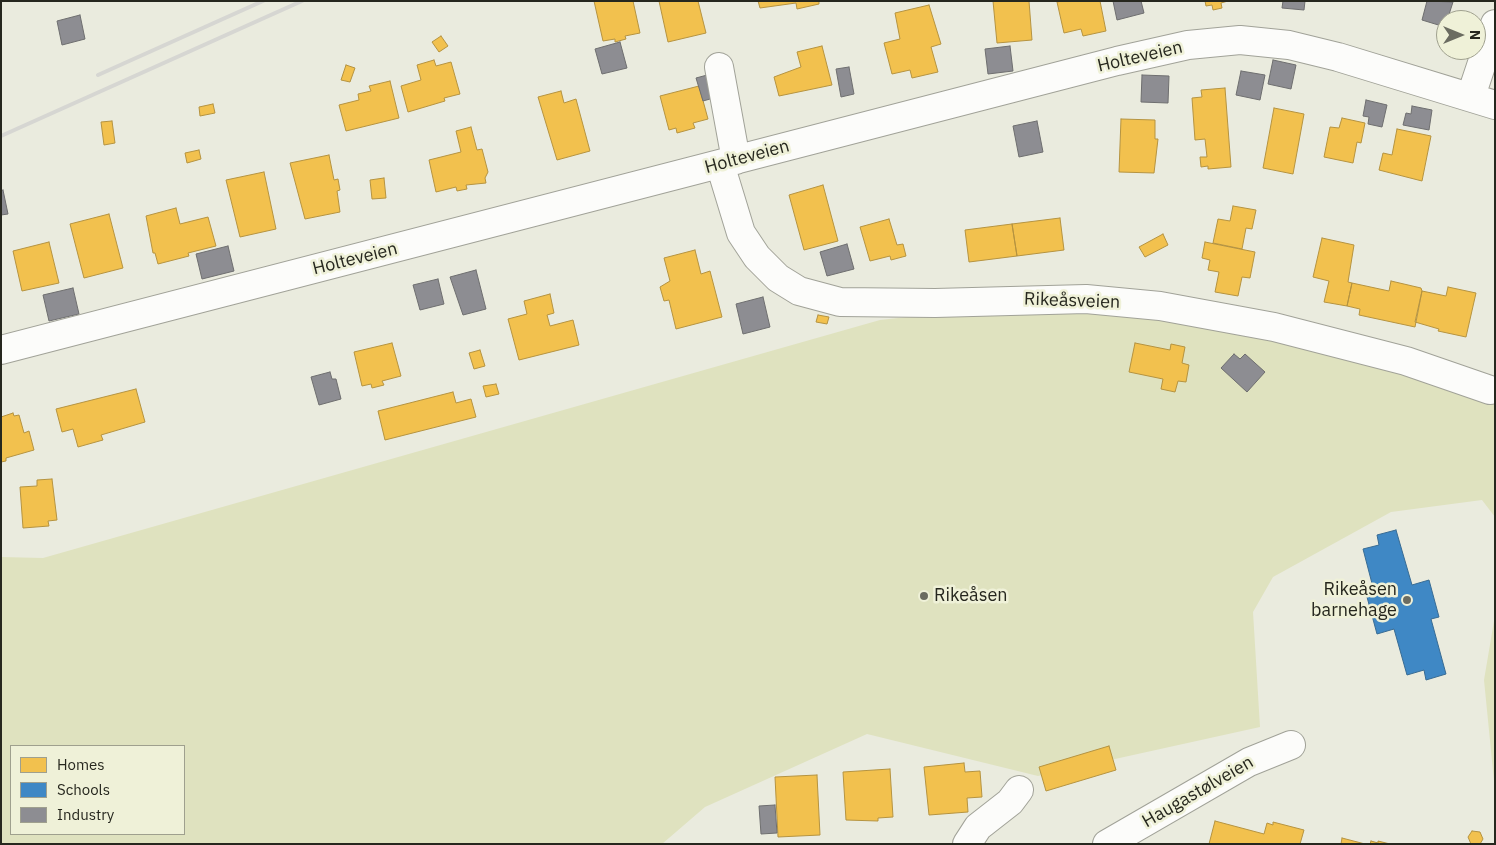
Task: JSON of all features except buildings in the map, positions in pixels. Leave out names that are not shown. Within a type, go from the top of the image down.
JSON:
[{"type":"street","points":[[1483,100],[1495,24]]},
{"type":"street","name":"Holteveien","points":[[1,350],[1188,45],[1240,40],[1289,45],[1483,100]]},
{"type":"street","name":"Rikeåsveien","points":[[719,67],[728,162],[741,233],[756,257],[778,278],[799,291],[840,302],[935,303],[1086,299],[1160,306],[1274,327],[1406,361],[1490,390]]},
{"type":"street","name":"Haugastølveien","points":[[1107,844],[1226,774],[1249,762],[1292,745]]},
{"type":"street","points":[[967,844],[978,828],[1010,802],[1019,790]]},
{"type":"green space","points":[[1144,291],[1495,402],[1495,517],[1482,500],[1391,512],[1273,577],[1253,612],[1260,727],[1038,776],[867,734],[705,807],[662,844],[1,844],[1,557],[43,558],[880,320]]},
{"type":"green space","points":[[1495,615],[1495,791],[1484,680]]},
{"type":"railway","points":[[98,75],[263,1]]},
{"type":"railway","points":[[1,136],[302,1]]},
{"type":"place","name":"Rikeåsen","points":[[924,596]]},
{"type":"place","name":"Rikeåsen barnehage","points":[[1407,600]]}]
